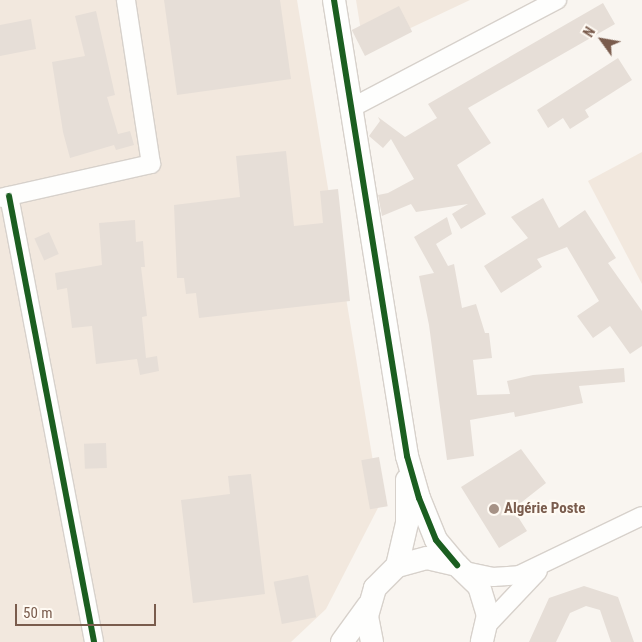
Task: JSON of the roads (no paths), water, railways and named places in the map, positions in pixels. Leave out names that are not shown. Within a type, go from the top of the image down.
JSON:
[{"type":"street","points":[[94,642],[5,197],[151,164],[126,0]]},
{"type":"street","points":[[334,0],[408,456],[419,498],[436,540],[483,595],[485,634]]},
{"type":"street","points":[[351,108],[557,0]]},
{"type":"street","points":[[397,566],[407,523],[408,456]]},
{"type":"street","points":[[342,642],[368,606],[375,588],[397,566],[427,558],[461,568],[506,576],[543,566],[642,516]]},
{"type":"street","points":[[485,634],[543,566]]},
{"type":"street","points":[[368,606],[367,626],[372,642]]},
{"type":"place","name":"Algérie Poste","points":[[494,509]]}]
